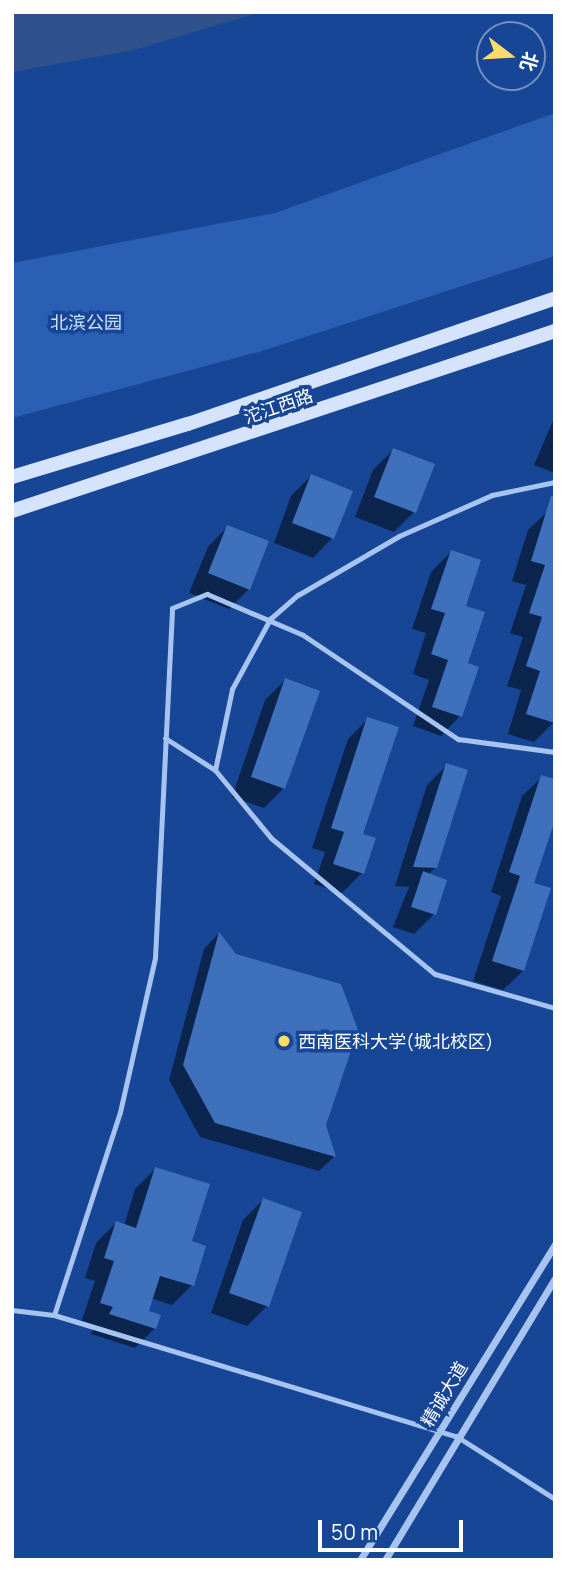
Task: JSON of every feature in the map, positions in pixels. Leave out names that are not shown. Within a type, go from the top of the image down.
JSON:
[{"type":"main road","name":"沱江西路","points":[[12,477],[188,424],[555,298]]},
{"type":"main road","name":"沱江西路","points":[[12,511],[555,331]]},
{"type":"street","name":"精诚大道","points":[[360,1560],[555,1244]]},
{"type":"street","name":"精诚大道","points":[[385,1560],[456,1436],[555,1278]]},
{"type":"lane","points":[[215,770],[232,689],[270,620],[298,595],[400,537],[492,495],[555,482]]},
{"type":"lane","points":[[54,1315],[120,1112],[155,958],[172,608],[207,594],[270,620],[458,739],[555,752]]},
{"type":"lane","points":[[165,738],[215,770],[271,838],[435,974],[555,1008]]},
{"type":"lane","points":[[12,1310],[54,1315],[456,1436],[555,1499]]},
{"type":"green space","name":"北滨公园","points":[[555,113],[555,256],[262,351],[12,418],[12,263],[275,213]]},
{"type":"shaded area","points":[[12,12],[261,12],[134,50],[12,72]]},
{"type":"building","points":[[393,448],[435,464],[416,513],[374,497]]},
{"type":"building","points":[[311,474],[353,491],[334,539],[292,523]]},
{"type":"building","points":[[551,496],[555,496],[555,723],[526,714],[540,671],[526,666],[542,617],[529,613],[545,565],[531,561]]},
{"type":"building","points":[[227,525],[269,541],[250,590],[208,573]]},
{"type":"building","points":[[451,550],[481,560],[466,606],[485,612],[468,663],[479,667],[462,717],[432,707],[448,660],[431,654],[445,613],[431,609]]},
{"type":"building","points":[[285,678],[320,691],[285,789],[251,777]]},
{"type":"building","points":[[367,717],[399,727],[363,834],[376,838],[364,874],[333,864],[344,832],[331,828]]},
{"type":"building","points":[[446,763],[468,770],[437,868],[413,867]]},
{"type":"building","points":[[541,775],[555,779],[555,820],[534,883],[551,888],[524,971],[492,961],[520,876],[509,872]]},
{"type":"building","points":[[423,871],[447,880],[436,915],[411,907]]},
{"type":"building","points":[[219,932],[236,954],[341,984],[358,1030],[326,1125],[336,1157],[215,1123],[183,1065]]},
{"type":"building","points":[[155,1167],[210,1184],[192,1241],[206,1246],[194,1286],[160,1276],[149,1311],[161,1315],[156,1329],[109,1314],[113,1307],[100,1303],[114,1261],[104,1258],[116,1221],[136,1228]]},
{"type":"building","points":[[263,1198],[302,1212],[269,1307],[229,1293]]},
{"type":"place","name":"西南医科大学(城北校区)","points":[[284,1041]]}]
